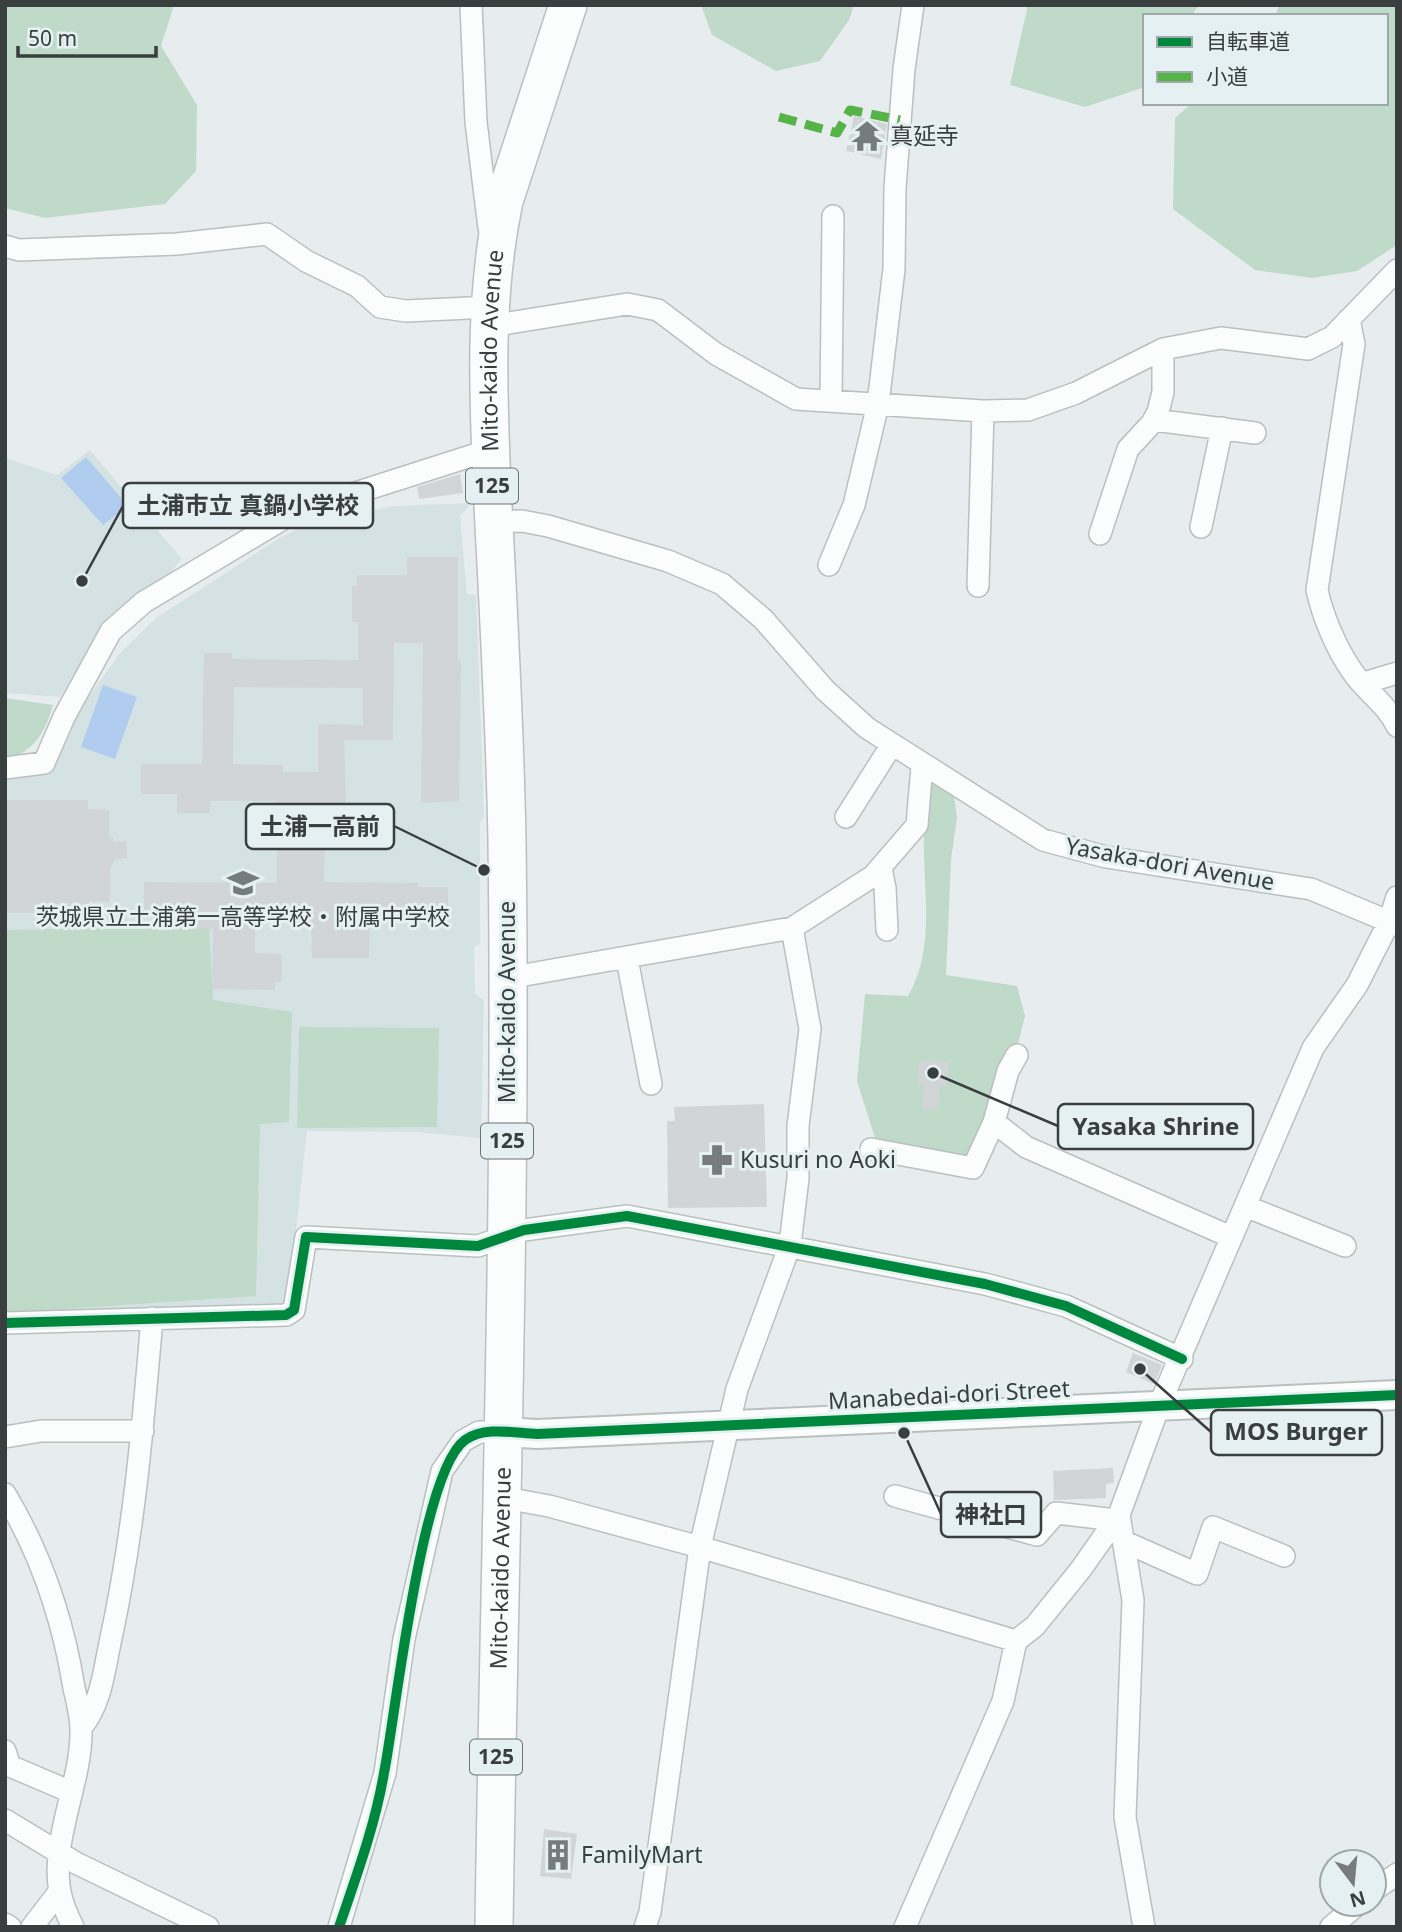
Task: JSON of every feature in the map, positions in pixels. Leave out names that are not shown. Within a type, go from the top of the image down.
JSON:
[{"type":"highway","name":"Mito-kaido Avenue","points":[[494,1927],[508,978],[506,753],[488,382],[490,317],[504,201],[568,5]]},
{"type":"street","points":[[471,5],[476,122],[494,268]]},
{"type":"street","points":[[829,565],[854,505],[878,404],[894,270],[895,188],[904,69],[913,5]]},
{"type":"street","points":[[831,400],[833,216]]},
{"type":"street","points":[[5,246],[19,250],[177,244],[267,234],[306,261],[357,286],[380,307],[490,317],[627,304],[658,310],[716,354],[796,399],[983,411],[1028,410],[1076,393],[1163,349],[1221,338],[1308,349],[1332,337],[1397,270]]},
{"type":"street","points":[[1349,319],[1354,344],[1317,590],[1320,606],[1352,671],[1389,710],[1397,726]]},
{"type":"street","points":[[1100,534],[1128,449],[1154,420],[1163,392],[1163,349]]},
{"type":"street","points":[[978,586],[983,411]]},
{"type":"street","points":[[1154,420],[1255,433]]},
{"type":"street","points":[[1201,527],[1222,428]]},
{"type":"street","points":[[5,768],[44,763],[78,689],[111,631],[144,602],[293,513],[477,454],[491,454]]},
{"type":"street","name":"Yasaka-dori Avenue","points":[[494,522],[522,521],[573,533],[677,564],[722,584],[776,633],[825,690],[891,746],[947,778],[1026,830],[1056,844],[1106,857],[1311,889],[1393,924]]},
{"type":"street","points":[[1364,683],[1397,673]]},
{"type":"street","points":[[846,817],[891,746]]},
{"type":"street","points":[[508,978],[792,928],[839,900],[881,868],[917,825],[922,766]]},
{"type":"street","points":[[881,868],[887,930]]},
{"type":"street","points":[[905,1927],[1003,1702],[1016,1641],[1035,1626],[1117,1518],[1159,1406],[1182,1359],[1231,1237],[1313,1048],[1357,985],[1393,924],[1397,897]]},
{"type":"street","points":[[645,1927],[650,1912],[700,1547],[737,1389],[790,1245],[798,1178],[798,1126],[810,1029],[792,928]]},
{"type":"street","points":[[627,959],[651,1084]]},
{"type":"street","points":[[871,1149],[973,1168],[994,1122],[1008,1071],[1017,1055]]},
{"type":"street","points":[[994,1122],[1026,1147],[1231,1237]]},
{"type":"street","points":[[1245,1206],[1345,1246]]},
{"type":"street","points":[[5,1323],[286,1315],[294,1310],[306,1237],[478,1245],[524,1230],[627,1216],[985,1284],[1066,1306],[1182,1359]]},
{"type":"street","points":[[81,1728],[96,1705],[104,1678],[127,1566],[143,1432],[152,1318]]},
{"type":"street","name":"Manabedai-dori Street","points":[[502,1432],[537,1434],[1397,1395]]},
{"type":"street","points":[[5,1437],[41,1432],[143,1432]]},
{"type":"street","points":[[339,1927],[385,1773],[404,1639],[442,1471],[463,1441],[479,1432],[502,1432]]},
{"type":"street","points":[[5,1494],[40,1563],[66,1640],[81,1728],[78,1771],[71,1792],[61,1855],[60,1892],[73,1927]]},
{"type":"street","points":[[895,1496],[1037,1535],[1056,1513],[1117,1518]]},
{"type":"street","points":[[500,1497],[549,1506],[700,1547],[1016,1641]]},
{"type":"street","points":[[1117,1518],[1125,1542],[1133,1600],[1125,1818],[1144,1927]]},
{"type":"street","points":[[1125,1542],[1197,1574],[1213,1527],[1284,1556]]},
{"type":"street","points":[[5,1751],[10,1766],[71,1792]]},
{"type":"street","points":[[5,1820],[61,1855],[208,1927]]},
{"type":"street","points":[[32,1927],[60,1892]]},
{"type":"shaded area","points":[[90,450],[182,559],[171,572],[146,590],[93,643],[60,697],[5,693],[5,458],[57,475]]},
{"type":"shaded area","name":"茨城県立土浦第一高等学校・附属中学校","points":[[471,503],[460,516],[467,594],[476,595],[484,815],[480,823],[480,944],[474,947],[475,994],[484,1000],[481,1138],[415,1132],[307,1131],[288,1305],[5,1313],[5,778],[52,771],[82,706],[121,652],[156,618],[278,539],[305,525],[393,506]]},
{"type":"green space","points":[[5,5],[174,5],[161,46],[197,105],[196,171],[165,204],[45,218],[5,208]]},
{"type":"green space","points":[[701,5],[854,5],[849,20],[820,61],[776,71],[712,35]]},
{"type":"green space","points":[[1028,5],[1198,5],[1193,14],[1143,14],[1143,88],[1085,107],[1010,85]]},
{"type":"green space","points":[[1279,5],[1397,5],[1397,245],[1357,271],[1312,278],[1255,270],[1173,209],[1175,118],[1190,105],[1388,105],[1388,14],[1276,14]]},
{"type":"green space","points":[[5,698],[53,705],[37,740],[24,752],[5,759]]},
{"type":"green space","points":[[931,783],[954,796],[957,818],[951,859],[946,975],[1017,986],[1025,1016],[1018,1044],[1001,1073],[970,1159],[877,1144],[857,1081],[865,994],[908,996],[922,957],[926,916],[924,831]]},
{"type":"green space","points":[[209,926],[213,1000],[292,1012],[289,1122],[260,1124],[256,1296],[5,1313],[5,930]]},
{"type":"green space","points":[[299,1027],[439,1028],[437,1127],[297,1128]]},
{"type":"water","points":[[86,457],[128,506],[103,525],[61,478]]},
{"type":"water","points":[[103,685],[137,697],[115,759],[81,747]]},
{"type":"building","points":[[854,116],[887,124],[881,159],[846,151]]},
{"type":"building","points":[[460,474],[463,493],[419,499],[417,487]]},
{"type":"building","points":[[407,557],[458,557],[458,660],[461,660],[459,801],[421,803],[423,643],[394,643],[393,740],[344,740],[346,803],[325,803],[324,882],[418,883],[418,887],[448,887],[448,912],[421,912],[421,917],[377,916],[377,921],[370,921],[369,958],[312,958],[311,916],[255,915],[255,953],[282,954],[282,982],[275,982],[275,990],[212,989],[213,929],[173,929],[173,910],[144,910],[144,882],[277,883],[277,801],[210,801],[210,813],[177,813],[177,794],[141,794],[141,764],[202,764],[204,653],[232,653],[232,659],[358,660],[358,622],[352,622],[352,586],[357,586],[357,575],[407,575]],"holes":[[[234,687],[363,688],[363,725],[318,724],[318,772],[283,772],[283,765],[233,764]]]},
{"type":"building","points":[[5,800],[88,800],[88,809],[109,810],[109,837],[113,838],[113,842],[127,841],[127,858],[115,859],[110,870],[110,902],[89,901],[89,913],[5,913]]},
{"type":"building","points":[[919,1060],[949,1062],[947,1086],[940,1086],[938,1110],[922,1109],[924,1085],[917,1084]]},
{"type":"building","points":[[764,1104],[767,1207],[668,1208],[667,1121],[675,1121],[674,1107]]},
{"type":"building","points":[[1133,1353],[1162,1365],[1154,1384],[1126,1372]]},
{"type":"building","points":[[1113,1468],[1114,1483],[1106,1484],[1106,1498],[1054,1500],[1053,1471]]},
{"type":"building","name":"FamilyMart","points":[[544,1829],[577,1834],[571,1879],[540,1876]]},
{"type":"marked path","points":[[779,117],[837,133],[850,110],[900,120]]},
{"type":"cycle path","points":[[5,1323],[286,1315],[294,1310],[306,1237],[478,1246],[524,1230],[627,1216],[985,1284],[1066,1306],[1182,1359]]},
{"type":"cycle path","points":[[339,1927],[376,1812],[412,1596],[435,1497],[449,1461],[465,1440],[491,1432],[537,1434],[1397,1395]]},
{"type":"place","name":"真延寺","points":[[867,136]]},
{"type":"place","name":"土浦市立 真鍋小学校","points":[[82,581]]},
{"type":"place","name":"土浦一高前","points":[[484,870]]},
{"type":"place","name":"茨城県立土浦第一高等学校・附属中学校","points":[[243,883]]},
{"type":"place","name":"Yasaka Shrine","points":[[933,1073]]},
{"type":"place","name":"Kusuri no Aoki","points":[[717,1160]]},
{"type":"place","name":"MOS Burger","points":[[1140,1369]]},
{"type":"place","name":"神社口","points":[[904,1433]]},
{"type":"place","name":"FamilyMart","points":[[558,1855]]}]
